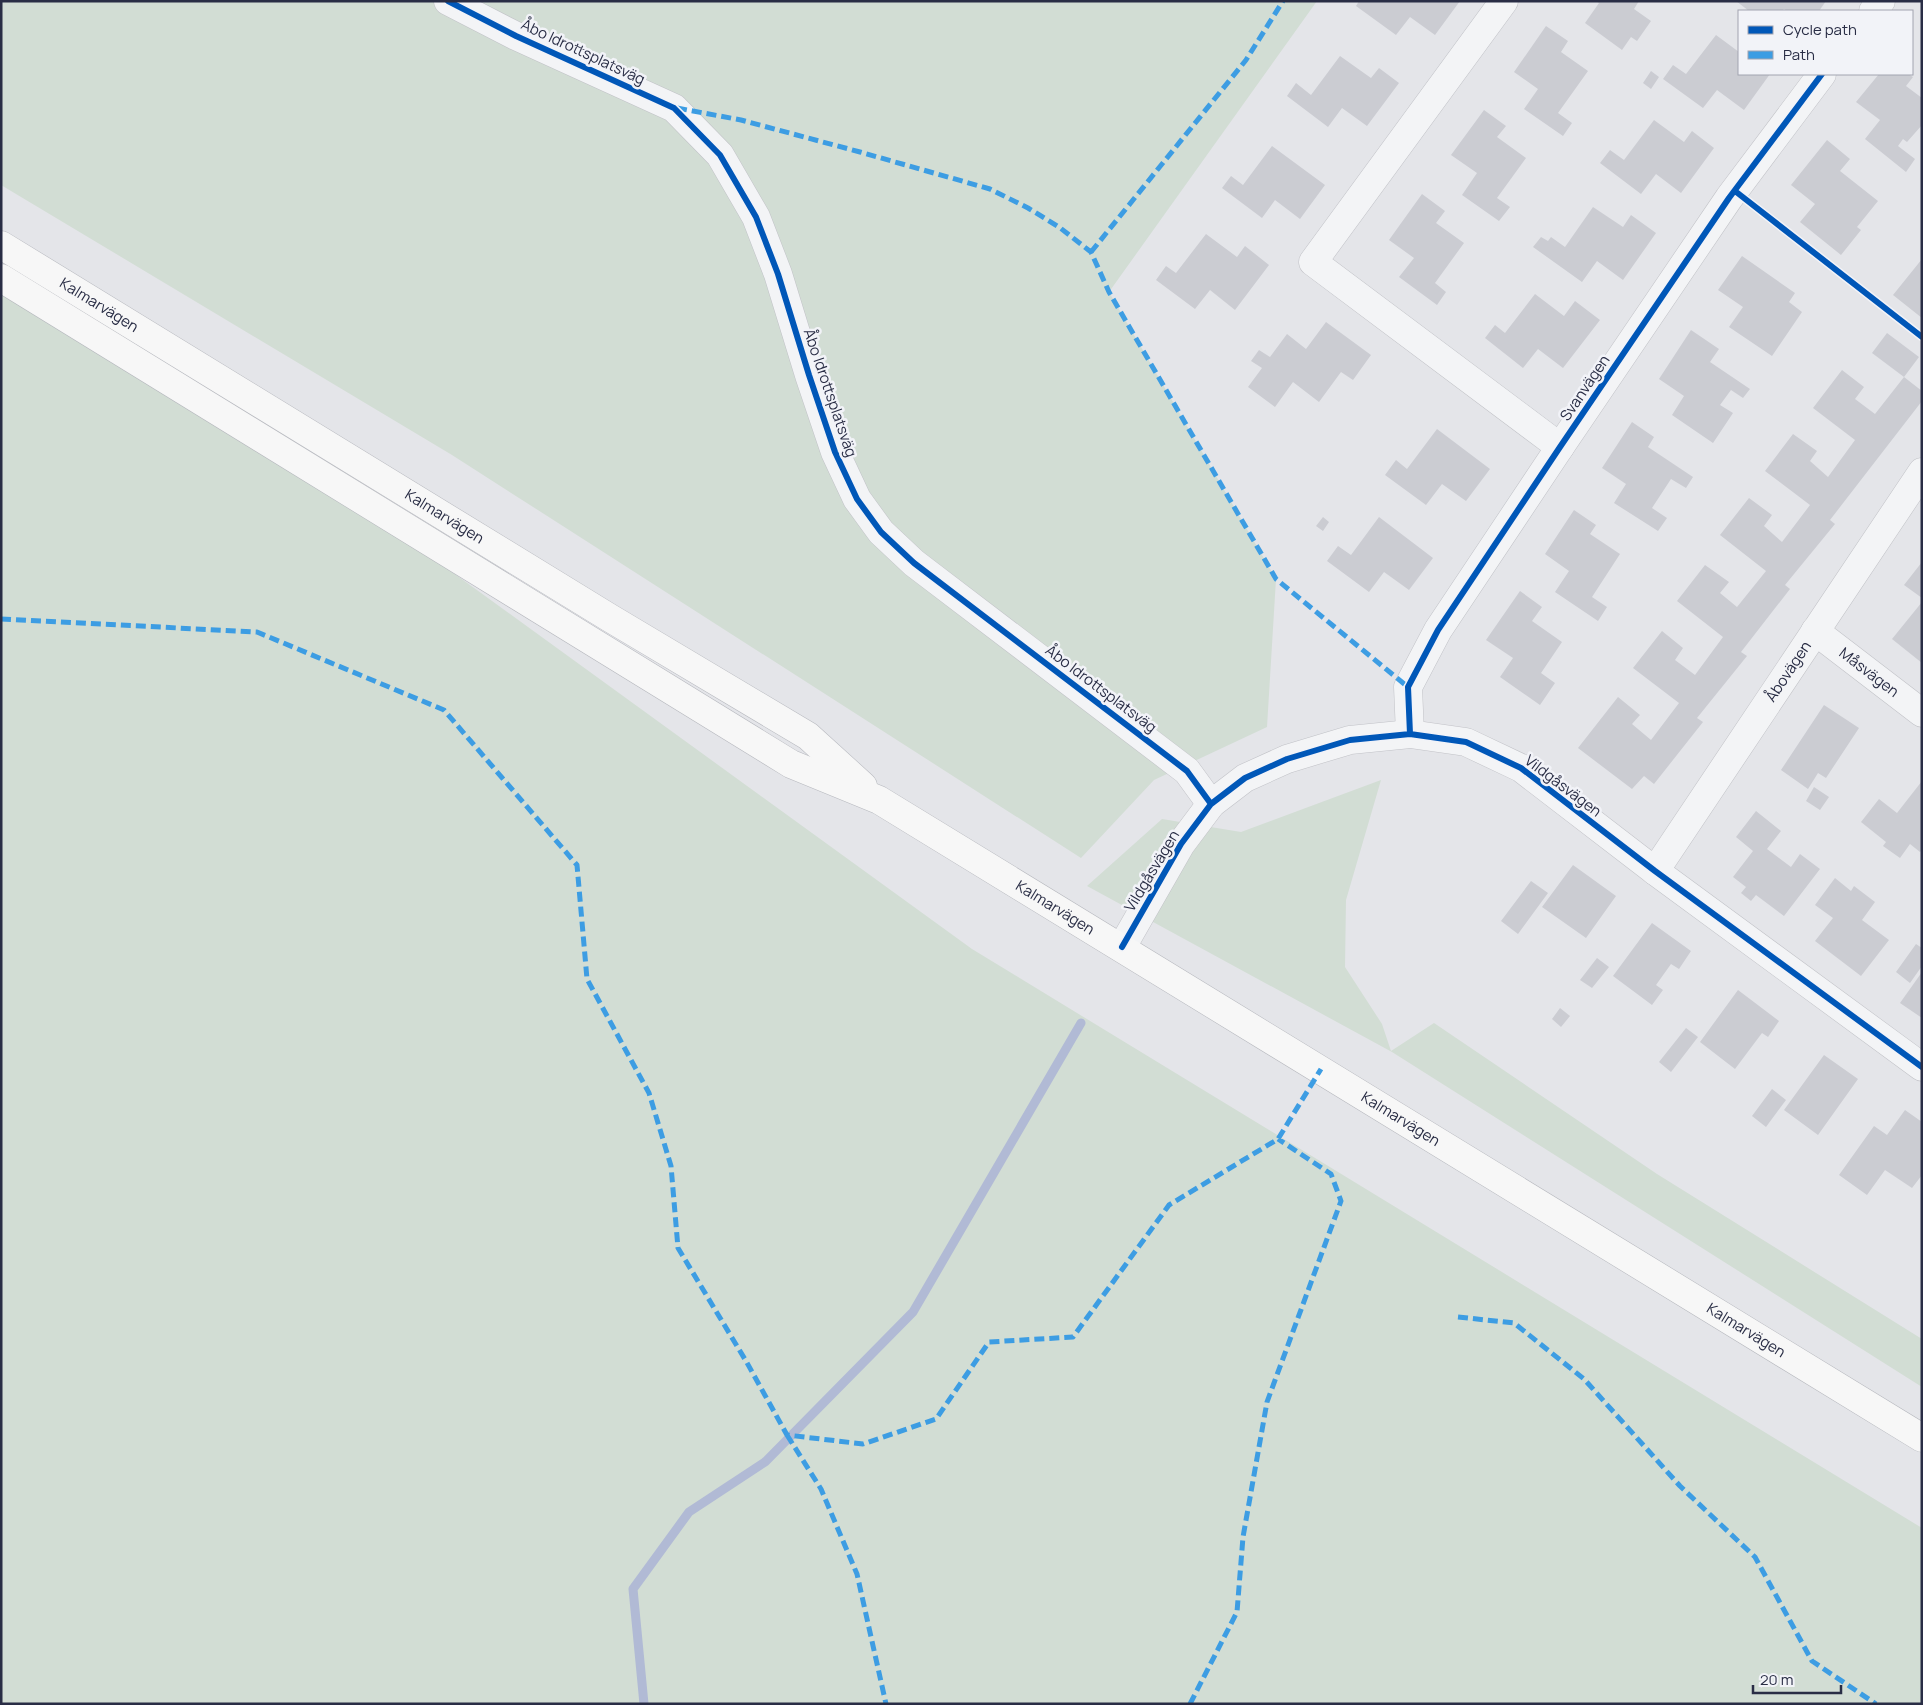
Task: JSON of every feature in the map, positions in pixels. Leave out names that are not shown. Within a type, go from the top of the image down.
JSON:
[{"type":"highway","name":"Kalmarvägen","points":[[1,245],[602,613],[808,736],[879,800]]},
{"type":"highway","name":"Kalmarvägen","points":[[1,278],[791,764],[879,800],[1122,946],[1922,1438]]},
{"type":"street","name":"Åbo Idrottsplatsväg","points":[[448,1],[516,36],[674,108],[720,155],[759,225],[778,274],[835,452],[857,499],[882,532],[914,562],[1187,771],[1211,804]]},
{"type":"street","points":[[1504,1],[1313,262],[1560,447]]},
{"type":"street","name":"Svanvägen","points":[[1410,734],[1408,687],[1438,630],[1729,198],[1821,75]]},
{"type":"street","name":"Åbovägen","points":[[1655,871],[1922,472]]},
{"type":"street","name":"Måsvägen","points":[[1815,631],[1922,713]]},
{"type":"street","name":"Vildgåsvägen","points":[[1122,946],[1181,844],[1211,804],[1245,778],[1287,759],[1350,740],[1410,734],[1466,742],[1521,768],[1655,871],[1922,1067]]},
{"type":"shaded area","points":[[1,1],[1317,1],[1109,292],[1276,579],[1267,727],[1154,780],[1081,858],[452,455],[1,185]]},
{"type":"shaded area","points":[[1,278],[303,464],[972,949],[1922,1528],[1922,1704],[1,1704]]},
{"type":"shaded area","points":[[1381,780],[1346,900],[1345,967],[1382,1024],[1391,1051],[1434,1023],[1657,1174],[1922,1339],[1922,1387],[1392,1052],[1087,886],[1162,819],[1241,832]]},
{"type":"building","points":[[1359,1],[1460,1],[1435,35],[1410,17],[1396,35],[1356,6]]},
{"type":"building","points":[[1596,1],[1639,1],[1634,9],[1651,21],[1637,41],[1631,37],[1622,50],[1585,23],[1599,3]]},
{"type":"building","points":[[1736,1],[1826,1],[1820,10],[1748,10]]},
{"type":"building","points":[[1546,26],[1568,41],[1561,52],[1588,71],[1558,113],[1572,123],[1563,136],[1524,109],[1538,89],[1514,72]]},
{"type":"building","points":[[1716,35],[1738,51],[1738,75],[1769,75],[1744,110],[1717,90],[1703,108],[1663,79],[1673,65],[1686,74]]},
{"type":"building","points":[[1340,56],[1371,78],[1379,68],[1399,83],[1367,126],[1342,108],[1328,127],[1287,96],[1296,83],[1311,95]]},
{"type":"building","points":[[1651,71],[1659,77],[1651,89],[1643,83]]},
{"type":"building","points":[[1878,75],[1910,75],[1913,77],[1906,86],[1922,98],[1922,125],[1907,142],[1903,139],[1898,146],[1915,159],[1906,172],[1865,139],[1880,120],[1856,102]]},
{"type":"building","points":[[1484,110],[1506,126],[1497,137],[1526,158],[1497,198],[1510,207],[1499,221],[1462,195],[1477,173],[1451,155]]},
{"type":"building","points":[[1654,120],[1684,142],[1692,131],[1714,148],[1681,193],[1656,174],[1641,194],[1600,163],[1610,150],[1624,160]]},
{"type":"building","points":[[1827,140],[1850,159],[1840,171],[1878,201],[1857,227],[1861,230],[1841,255],[1800,222],[1815,204],[1791,185]]},
{"type":"building","points":[[1272,146],[1325,185],[1300,219],[1275,200],[1262,218],[1222,188],[1231,176],[1243,185]]},
{"type":"building","points":[[1422,194],[1445,211],[1436,223],[1464,243],[1435,283],[1446,292],[1437,305],[1399,277],[1414,258],[1389,240]]},
{"type":"building","points":[[1593,207],[1623,227],[1631,215],[1656,233],[1623,280],[1597,261],[1582,282],[1533,247],[1541,237],[1548,241],[1551,237],[1565,247]]},
{"type":"building","points":[[1206,234],[1237,257],[1245,246],[1269,265],[1235,310],[1210,290],[1195,309],[1156,280],[1166,266],[1176,273]]},
{"type":"building","points":[[1742,256],[1795,293],[1789,302],[1802,312],[1772,356],[1729,327],[1743,307],[1718,290]]},
{"type":"building","points":[[1922,259],[1922,318],[1893,295]]},
{"type":"building","points":[[1535,294],[1564,316],[1575,301],[1600,320],[1563,368],[1538,349],[1523,368],[1485,338],[1495,325],[1505,333]]},
{"type":"building","points":[[1326,322],[1371,355],[1353,380],[1341,372],[1319,402],[1293,382],[1275,407],[1248,387],[1262,368],[1251,361],[1259,350],[1270,357],[1287,334],[1306,349]]},
{"type":"building","points":[[1691,330],[1719,349],[1710,362],[1750,389],[1743,398],[1731,390],[1720,405],[1733,413],[1713,443],[1672,415],[1684,396],[1659,379]]},
{"type":"building","points":[[1887,333],[1919,357],[1904,377],[1872,353]]},
{"type":"building","points":[[1842,370],[1864,387],[1855,399],[1875,414],[1904,377],[1922,391],[1922,401],[1830,520],[1835,524],[1785,585],[1790,589],[1741,652],[1747,656],[1697,718],[1703,722],[1654,784],[1644,776],[1632,789],[1578,748],[1618,697],[1640,715],[1632,724],[1651,740],[1679,703],[1633,668],[1662,631],[1683,648],[1675,660],[1695,675],[1723,637],[1677,601],[1705,565],[1729,582],[1720,593],[1737,607],[1766,571],[1720,535],[1749,498],[1772,515],[1764,526],[1782,542],[1810,505],[1765,471],[1793,434],[1817,451],[1810,461],[1828,477],[1855,440],[1813,408]]},
{"type":"building","points":[[1632,422],[1654,437],[1648,447],[1693,477],[1686,488],[1671,479],[1652,508],[1667,518],[1658,531],[1614,503],[1626,484],[1602,468]]},
{"type":"building","points":[[1437,429],[1490,469],[1466,501],[1442,484],[1426,505],[1385,475],[1396,460],[1407,469]]},
{"type":"building","points":[[1574,510],[1596,525],[1590,534],[1620,554],[1592,597],[1607,607],[1598,621],[1555,592],[1569,571],[1545,554]]},
{"type":"building","points":[[1323,517],[1329,522],[1323,531],[1316,526]]},
{"type":"building","points":[[1379,517],[1433,558],[1409,590],[1384,572],[1369,592],[1327,561],[1338,546],[1351,555]]},
{"type":"building","points":[[1922,562],[1922,598],[1904,585]]},
{"type":"building","points":[[1520,591],[1542,607],[1532,621],[1562,642],[1541,673],[1555,683],[1540,705],[1500,677],[1513,658],[1486,640]]},
{"type":"building","points":[[1922,602],[1922,663],[1892,639]]},
{"type":"building","points":[[1824,705],[1859,728],[1826,778],[1818,773],[1808,789],[1781,770]]},
{"type":"building","points":[[1922,781],[1922,850],[1920,852],[1910,844],[1900,858],[1883,846],[1886,842],[1861,822],[1879,799],[1897,813]]},
{"type":"building","points":[[1814,787],[1829,797],[1820,810],[1806,801]]},
{"type":"building","points":[[1756,811],[1781,831],[1767,849],[1791,867],[1800,854],[1820,869],[1784,916],[1756,895],[1751,901],[1741,893],[1746,887],[1733,877],[1753,851],[1736,837]]},
{"type":"building","points":[[1573,865],[1616,896],[1586,938],[1542,907]]},
{"type":"building","points":[[1835,878],[1851,891],[1854,886],[1875,902],[1862,920],[1889,940],[1861,976],[1815,941],[1833,918],[1815,905]]},
{"type":"building","points":[[1531,881],[1548,893],[1518,934],[1501,921]]},
{"type":"building","points":[[1652,923],[1691,951],[1679,969],[1671,964],[1656,985],[1663,990],[1652,1005],[1613,976]]},
{"type":"building","points":[[1916,944],[1922,948],[1922,966],[1910,983],[1896,972]]},
{"type":"building","points":[[1597,958],[1609,967],[1592,988],[1580,980]]},
{"type":"building","points":[[1922,972],[1922,1018],[1900,1003]]},
{"type":"building","points":[[1738,990],[1779,1021],[1768,1037],[1762,1033],[1735,1069],[1700,1042]]},
{"type":"building","points":[[1560,1008],[1570,1016],[1561,1027],[1552,1019]]},
{"type":"building","points":[[1686,1028],[1698,1037],[1671,1072],[1659,1062]]},
{"type":"building","points":[[1824,1055],[1858,1079],[1818,1135],[1784,1110]]},
{"type":"building","points":[[1772,1089],[1786,1100],[1766,1127],[1752,1116]]},
{"type":"building","points":[[1905,1110],[1922,1122],[1922,1175],[1912,1188],[1885,1170],[1867,1195],[1839,1175],[1874,1126],[1887,1135]]},
{"type":"waterway","points":[[644,1704],[633,1589],[689,1512],[765,1462],[913,1312],[1081,1023]]},
{"type":"marked path","points":[[1091,252],[1246,60],[1283,1]]},
{"type":"marked path","points":[[677,108],[741,120],[990,189],[1028,208],[1059,227],[1091,252],[1109,292],[1276,579],[1408,687]]},
{"type":"marked path","points":[[1,619],[257,632],[444,710],[577,865],[587,979],[649,1093],[671,1166],[678,1248],[746,1361],[787,1435],[863,1444],[936,1419],[989,1342],[1073,1337],[1169,1205],[1278,1139],[1321,1069]]},
{"type":"marked path","points":[[1190,1704],[1237,1612],[1243,1537],[1267,1402],[1341,1201],[1331,1174],[1278,1139]]},
{"type":"marked path","points":[[1458,1317],[1514,1323],[1584,1379],[1680,1486],[1755,1557],[1812,1661],[1876,1704]]},
{"type":"marked path","points":[[787,1435],[821,1489],[857,1574],[886,1704]]},
{"type":"cycle path","points":[[448,1],[516,36],[674,108],[720,155],[756,217],[778,274],[835,452],[857,499],[881,532],[914,563],[1187,771],[1211,804]]},
{"type":"cycle path","points":[[1410,734],[1408,687],[1438,630],[1729,198],[1821,75]]},
{"type":"cycle path","points":[[1735,191],[1922,337]]},
{"type":"cycle path","points":[[1122,947],[1181,844],[1211,804],[1245,778],[1287,759],[1350,740],[1410,734],[1466,742],[1521,768],[1655,871],[1922,1067]]}]
